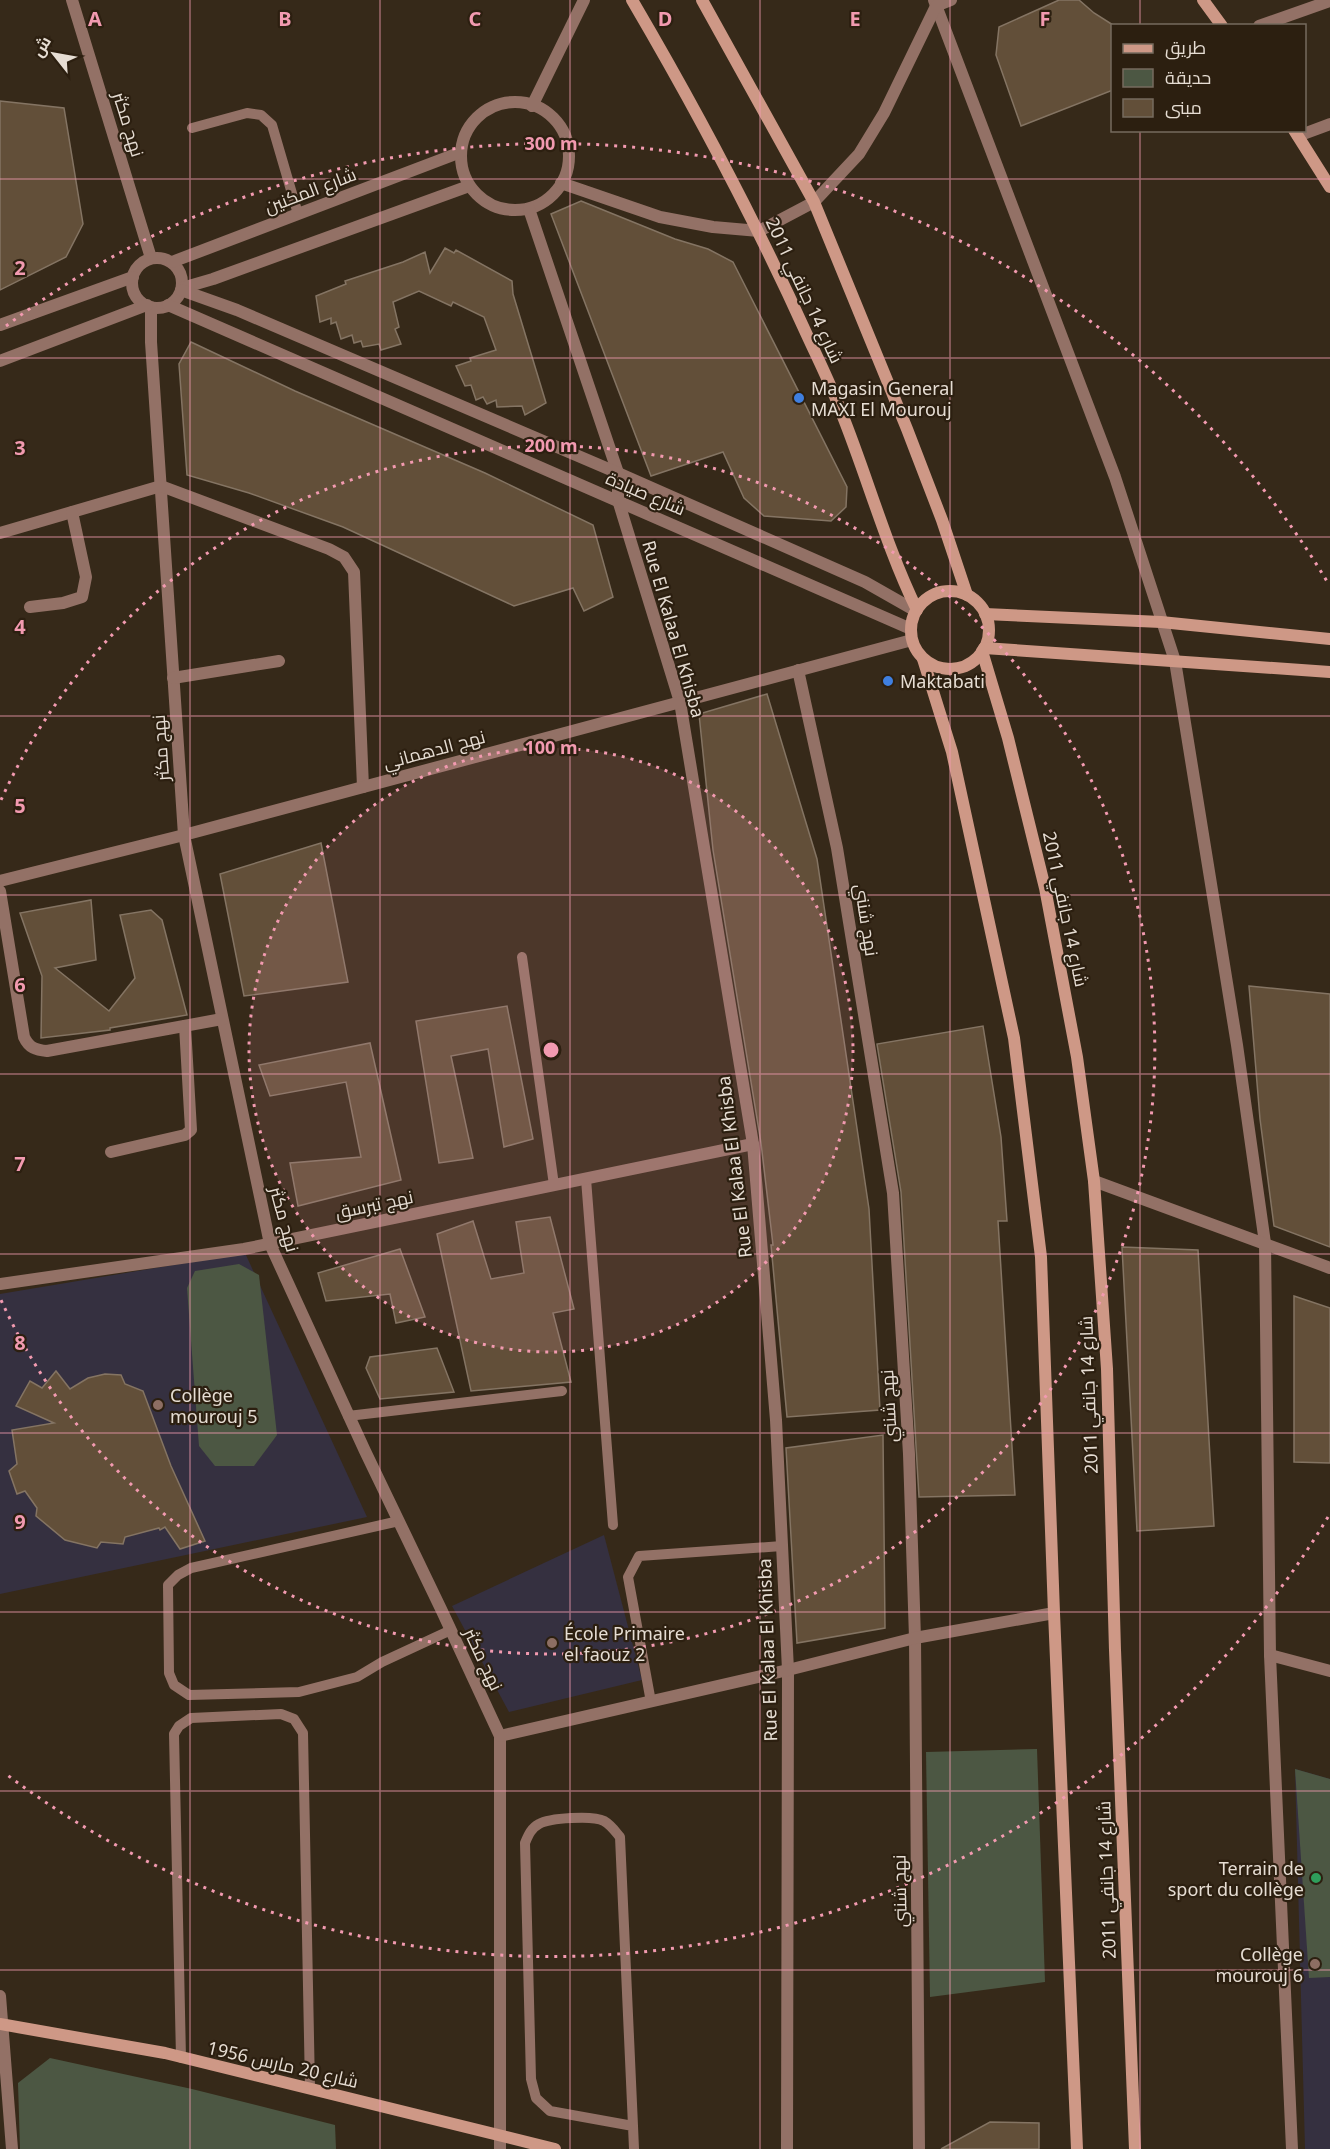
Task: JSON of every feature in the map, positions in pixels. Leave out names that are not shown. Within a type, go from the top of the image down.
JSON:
[{"type":"street","name":"نهج مكثر","points":[[72,0],[151,258]]},
{"type":"street","points":[[532,106],[584,0]]},
{"type":"street","name":"شارع 14 جانفي 2011","points":[[632,0],[681,83],[759,231],[842,414],[895,563],[916,610]]},
{"type":"street","points":[[702,0],[814,202],[907,429],[942,520],[967,595]]},
{"type":"street","points":[[935,3],[951,0]]},
{"type":"street","points":[[1203,0],[1221,24]]},
{"type":"street","points":[[1265,24],[1330,1]]},
{"type":"street","points":[[561,183],[660,217],[714,227],[759,231],[814,202],[859,154],[884,113],[935,3]]},
{"type":"street","points":[[935,3],[1115,477],[1175,661],[1238,1045],[1265,1243],[1270,1655],[1292,2149]]},
{"type":"street","points":[[506,103],[525,103],[532,106],[542,109],[556,121],[566,136],[569,154],[567,173],[545,202],[530,209],[512,211],[495,207],[480,198],[469,186],[462,170],[461,152],[465,136],[475,120],[489,109],[506,103]]},
{"type":"street","points":[[1306,130],[1330,124]]},
{"type":"street","points":[[1296,133],[1330,187]]},
{"type":"street","name":"شارع المكنين","points":[[172,262],[461,152]]},
{"type":"street","points":[[182,289],[469,186]]},
{"type":"street","name":"Rue El Kalaa El Khisba","points":[[530,209],[618,472],[618,500],[680,702],[753,1144],[776,1420],[788,1670],[787,2149]]},
{"type":"street","points":[[0,361],[149,306],[168,305],[176,299],[182,289],[181,273],[172,262],[158,257],[151,258],[140,265],[133,277],[136,297],[149,306]]},
{"type":"street","points":[[0,325],[133,277]]},
{"type":"street","name":"شارع صيادة","points":[[182,289],[237,310],[618,472],[865,582],[916,610]]},
{"type":"street","name":"شارع صيادة","points":[[168,305],[618,500],[911,635]]},
{"type":"street","name":"نهج مكثر","points":[[149,306],[184,835],[270,1244],[348,1416],[500,1736],[500,2143]]},
{"type":"street","points":[[0,533],[161,486],[329,549],[344,557],[354,572],[363,787]]},
{"type":"street","points":[[30,607],[63,603],[82,597],[86,577],[72,512]]},
{"type":"street","points":[[953,591],[967,595],[978,603],[985,614],[989,631],[983,650],[972,662],[958,668],[936,667],[923,659],[916,650],[911,635],[916,610],[926,599],[939,593],[953,591]]},
{"type":"street","points":[[985,614],[1161,622],[1330,639]]},
{"type":"street","name":"نهج الدهماني","points":[[0,881],[184,835],[680,702],[798,670],[911,635]]},
{"type":"street","points":[[983,650],[1330,672]]},
{"type":"street","name":"شارع 14 جانفي 2011","points":[[983,650],[1008,738],[1045,888],[1077,1057],[1094,1181],[1107,1369],[1114,1650],[1135,2149]]},
{"type":"street","points":[[923,659],[952,752],[1014,1038],[1041,1257],[1077,2149]]},
{"type":"street","points":[[173,678],[279,661]]},
{"type":"street","name":"نهج شنني","points":[[798,670],[837,848],[893,1193],[909,1454],[915,1638],[919,2149]]},
{"type":"street","points":[[0,891],[24,1037],[28,1045],[36,1050],[47,1051],[222,1019]]},
{"type":"street","points":[[111,1152],[184,1135],[191,1130],[185,1026]]},
{"type":"street","name":"نهج تبرسق","points":[[0,1284],[270,1244],[753,1144]]},
{"type":"street","points":[[1094,1181],[1330,1268]]},
{"type":"street","points":[[500,1736],[788,1670],[915,1638],[1054,1613]]},
{"type":"street","points":[[1270,1655],[1330,1671]]},
{"type":"street","points":[[0,1996],[12,2149]]},
{"type":"street","name":"شارع 20 مارس 1956","points":[[1,2024],[181,2058],[310,2088],[500,2143],[555,2149]]},
{"type":"lane","points":[[192,128],[247,113],[261,115],[272,124],[298,214]]},
{"type":"lane","points":[[522,957],[554,1185]]},
{"type":"lane","points":[[586,1179],[613,1525]]},
{"type":"lane","points":[[348,1416],[562,1391]]},
{"type":"lane","points":[[399,1521],[191,1568],[178,1575],[168,1585],[169,1673],[174,1685],[189,1695],[299,1692],[357,1677],[382,1662],[451,1630]]},
{"type":"lane","points":[[651,1702],[628,1578],[639,1556],[782,1546]]},
{"type":"lane","points":[[181,2058],[174,1734],[179,1726],[191,1718],[281,1714],[294,1719],[303,1733],[310,2088]]},
{"type":"lane","points":[[633,2126],[550,2111],[536,2098],[531,2079],[525,1843],[537,1825],[553,1818],[601,1819],[612,1826],[620,1837],[633,2126],[634,2149]]},
{"type":"shaded area","name":"Collège mourouj 5","points":[[245,1253],[367,1517],[0,1594],[0,1294]]},
{"type":"shaded area","name":"École Primaire el faouz 2","points":[[604,1535],[642,1680],[509,1712],[452,1606]]},
{"type":"shaded area","name":"Collège mourouj 6","points":[[1295,1769],[1330,1779],[1330,2149],[1305,2149]]},
{"type":"green space","points":[[239,1264],[259,1275],[277,1435],[254,1466],[215,1466],[199,1446],[187,1288],[195,1271]]},
{"type":"green space","points":[[1037,1749],[1045,1982],[930,1997],[926,1752]]},
{"type":"green space","name":"Terrain de sport du collège","points":[[1295,1769],[1330,1779],[1330,1977],[1309,1978]]},
{"type":"green space","points":[[50,2058],[192,2089],[335,2125],[336,2149],[20,2149],[18,2083]]},
{"type":"building","points":[[1059,0],[1079,0],[1111,24],[1111,91],[1021,126],[996,55],[999,27]]},
{"type":"building","points":[[0,101],[64,108],[83,224],[66,257],[0,290]]},
{"type":"building","points":[[581,201],[675,239],[708,249],[733,262],[847,487],[846,507],[831,521],[764,516],[744,498],[723,452],[651,476],[551,214]]},
{"type":"building","points":[[445,248],[454,253],[456,250],[512,281],[513,294],[546,403],[525,415],[522,406],[497,407],[496,400],[487,404],[483,397],[476,400],[471,385],[465,386],[456,366],[471,361],[470,358],[496,350],[484,317],[453,302],[451,306],[419,291],[393,302],[399,327],[395,329],[401,344],[381,350],[379,344],[363,347],[361,341],[354,343],[352,335],[341,339],[336,322],[331,324],[331,318],[320,322],[316,296],[346,284],[345,281],[403,262],[425,252],[430,273]]},
{"type":"building","points":[[191,342],[295,391],[485,473],[593,525],[613,597],[584,611],[573,588],[514,606],[343,527],[249,493],[187,475],[179,364]]},
{"type":"building","points":[[767,694],[817,859],[869,1209],[880,1410],[787,1417],[771,1245],[773,1245],[761,1143],[713,850],[699,714]]},
{"type":"building","points":[[321,843],[348,982],[244,996],[220,874]]},
{"type":"building","points":[[91,900],[96,960],[55,968],[109,1011],[135,978],[120,915],[151,910],[162,920],[187,1015],[110,1028],[110,1030],[41,1038],[42,976],[20,913]]},
{"type":"building","points":[[1249,986],[1330,994],[1330,1247],[1274,1226],[1260,1119]]},
{"type":"building","points":[[507,1006],[533,1139],[504,1147],[488,1049],[451,1056],[473,1158],[439,1163],[416,1021]]},
{"type":"building","points":[[983,1026],[1001,1137],[1007,1221],[998,1221],[1015,1495],[919,1497],[901,1192],[877,1044]]},
{"type":"building","points":[[370,1043],[401,1180],[298,1206],[290,1163],[361,1157],[346,1082],[270,1096],[259,1065]]},
{"type":"building","points":[[550,1217],[574,1309],[553,1313],[571,1382],[471,1391],[437,1234],[473,1221],[491,1279],[524,1273],[516,1222]]},
{"type":"building","points":[[1122,1247],[1198,1250],[1214,1526],[1137,1531]]},
{"type":"building","points":[[400,1249],[425,1317],[396,1323],[390,1294],[326,1301],[318,1273]]},
{"type":"building","points":[[1294,1296],[1330,1308],[1330,1463],[1294,1462]]},
{"type":"building","points":[[437,1348],[454,1392],[380,1399],[366,1368],[370,1357]]},
{"type":"building","points":[[56,1371],[70,1389],[88,1378],[105,1374],[121,1375],[125,1384],[143,1391],[171,1466],[205,1541],[180,1549],[165,1527],[125,1537],[123,1544],[101,1542],[97,1548],[65,1540],[36,1516],[37,1508],[25,1491],[17,1494],[9,1471],[17,1464],[12,1430],[54,1423],[16,1406],[30,1381],[42,1388]]},
{"type":"building","points":[[883,1435],[885,1628],[797,1643],[786,1448]]},
{"type":"building","points":[[990,2122],[1039,2123],[1039,2149],[941,2149]]},
{"type":"place","name":"Magasin General MAXI El Mourouj","points":[[799,398]]},
{"type":"place","name":"Maktabati","points":[[888,681]]},
{"type":"place","name":"Collège mourouj 5","points":[[158,1405]]},
{"type":"place","name":"École Primaire el faouz 2","points":[[552,1643]]},
{"type":"place","name":"Terrain de sport du collège","points":[[1316,1878]]},
{"type":"place","name":"Collège mourouj 6","points":[[1315,1964]]}]
